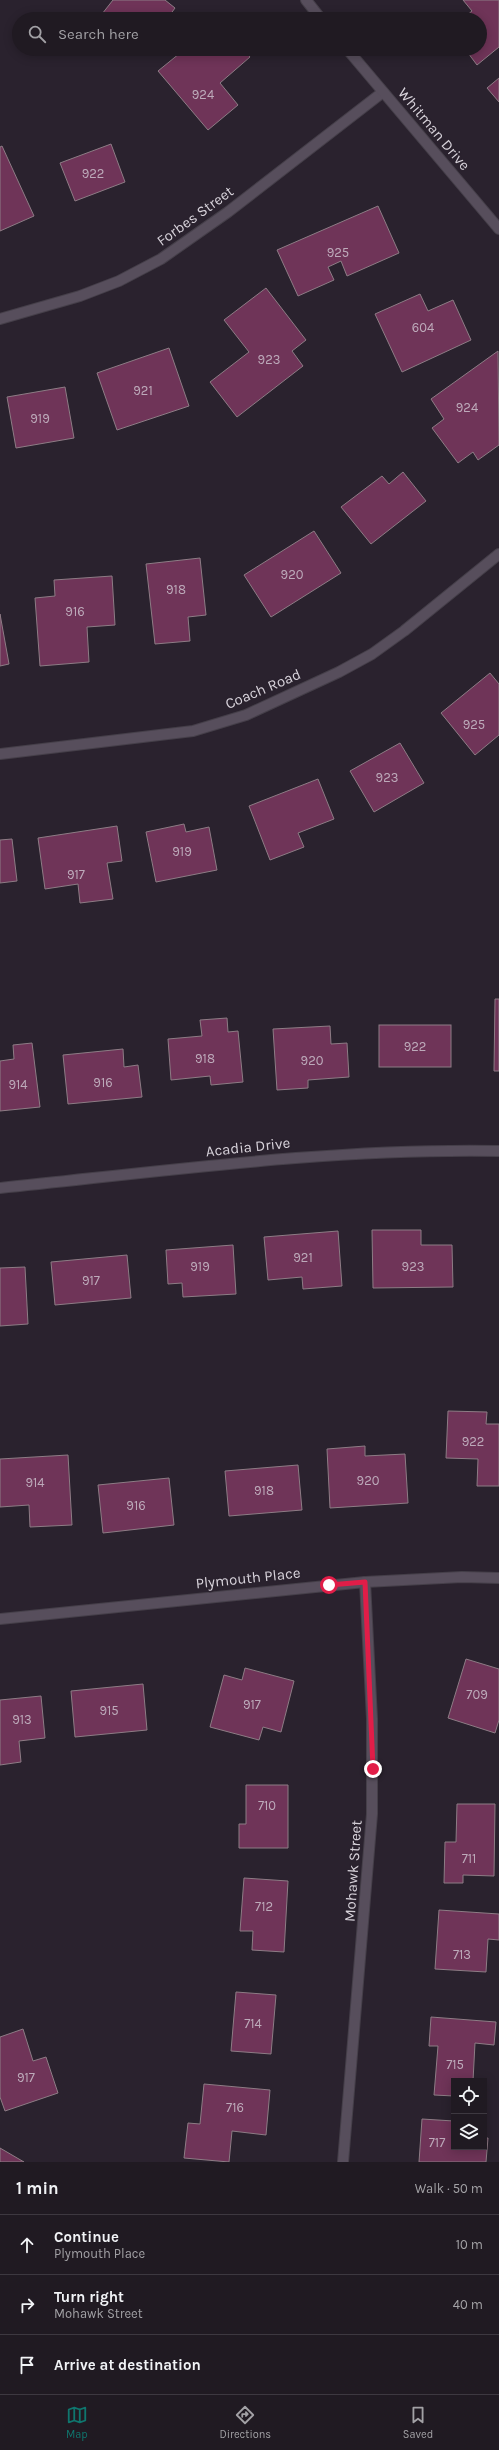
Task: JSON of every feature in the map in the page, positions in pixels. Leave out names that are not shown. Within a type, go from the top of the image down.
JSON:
[{"type":"street","points":[[306,0],[316,12]]},
{"type":"street","name":"Whitman Drive","points":[[353,56],[499,229]]},
{"type":"street","name":"Forbes Street","points":[[0,319],[80,296],[119,281],[161,259],[228,212],[383,92]]},
{"type":"street","name":"Coach Road","points":[[0,754],[185,732],[220,724],[246,715],[340,672],[372,654],[410,626],[499,554]]},
{"type":"street","name":"Acadia Drive","points":[[0,1188],[329,1154],[401,1151],[499,1151]]},
{"type":"street","name":"Plymouth Place","points":[[0,1618],[365,1582],[448,1578],[499,1578]]},
{"type":"street","name":"Mohawk Street","points":[[343,2162],[372,1814],[372,1719],[365,1582]]},
{"type":"building","points":[[113,0],[165,0],[175,8],[172,12],[104,12]]},
{"type":"building","points":[[463,0],[499,0],[499,47],[477,65],[470,56],[487,56],[487,12],[471,12],[472,11]]},
{"type":"building","points":[[176,56],[250,57],[220,83],[238,105],[208,130],[158,71]]},
{"type":"building","points":[[499,78],[499,102],[487,88]]},
{"type":"building","points":[[111,144],[125,182],[75,201],[60,163]]},
{"type":"building","points":[[2,146],[34,216],[0,231],[0,147]]},
{"type":"building","points":[[378,206],[399,253],[347,276],[341,261],[328,267],[334,280],[298,296],[277,250]]},
{"type":"building","points":[[266,288],[306,340],[292,351],[303,366],[237,417],[210,382],[249,352],[224,320]]},
{"type":"building","points":[[420,294],[428,311],[453,300],[471,340],[402,372],[375,314]]},
{"type":"building","points":[[169,348],[189,406],[117,430],[97,373]]},
{"type":"building","points":[[498,351],[499,445],[478,460],[473,452],[458,463],[432,428],[444,419],[431,399]]},
{"type":"building","points":[[65,387],[74,438],[16,448],[7,397]]},
{"type":"building","points":[[403,472],[426,501],[371,544],[341,507],[382,476],[389,484]]},
{"type":"building","points":[[314,531],[341,573],[271,617],[244,575]]},
{"type":"building","points":[[200,558],[206,615],[188,617],[190,641],[155,644],[146,564]]},
{"type":"building","points":[[112,576],[115,625],[87,627],[89,662],[40,666],[35,598],[55,596],[54,580]]},
{"type":"building","points":[[0,614],[9,664],[0,666]]},
{"type":"building","points":[[490,673],[499,684],[499,735],[475,755],[441,713]]},
{"type":"building","points":[[400,743],[424,783],[374,812],[350,771]]},
{"type":"building","points":[[318,779],[334,819],[298,833],[304,847],[270,860],[249,806]]},
{"type":"building","points":[[184,824],[186,832],[209,827],[217,870],[156,882],[146,832]]},
{"type":"building","points":[[117,826],[122,861],[107,863],[113,899],[80,903],[78,884],[45,889],[38,838]]},
{"type":"building","points":[[12,839],[17,881],[0,883],[0,840]]},
{"type":"building","points":[[495,999],[499,999],[499,1071],[494,1071]]},
{"type":"building","points":[[227,1018],[228,1032],[238,1031],[243,1082],[211,1085],[210,1076],[171,1080],[168,1039],[202,1036],[200,1020]]},
{"type":"building","points":[[379,1025],[451,1025],[451,1067],[379,1067]]},
{"type":"building","points":[[330,1026],[331,1044],[347,1043],[349,1077],[308,1080],[308,1088],[277,1090],[273,1029]]},
{"type":"building","points":[[32,1043],[40,1107],[0,1111],[0,1061],[14,1059],[13,1045]]},
{"type":"building","points":[[123,1049],[124,1067],[138,1065],[142,1097],[68,1104],[63,1055]]},
{"type":"building","points":[[372,1230],[421,1230],[421,1245],[452,1245],[453,1287],[373,1288]]},
{"type":"building","points":[[338,1231],[342,1286],[303,1289],[302,1277],[268,1280],[264,1237]]},
{"type":"building","points":[[233,1245],[236,1294],[183,1297],[182,1283],[168,1284],[166,1250]]},
{"type":"building","points":[[127,1255],[131,1298],[55,1305],[51,1262]]},
{"type":"building","points":[[25,1267],[28,1324],[0,1326],[0,1268]]},
{"type":"building","points":[[448,1411],[487,1412],[486,1424],[499,1424],[499,1486],[477,1486],[478,1459],[446,1458]]},
{"type":"building","points":[[365,1446],[365,1456],[405,1454],[408,1503],[330,1508],[327,1449]]},
{"type":"building","points":[[68,1455],[72,1525],[30,1527],[29,1505],[0,1507],[0,1459]]},
{"type":"building","points":[[298,1465],[302,1510],[229,1516],[225,1471]]},
{"type":"building","points":[[169,1478],[174,1525],[103,1533],[98,1485]]},
{"type":"building","points":[[466,1659],[499,1669],[499,1720],[495,1733],[448,1718]]},
{"type":"building","points":[[245,1668],[294,1681],[281,1732],[263,1727],[259,1740],[210,1727],[224,1675],[242,1680]]},
{"type":"building","points":[[143,1684],[147,1730],[75,1737],[71,1691]]},
{"type":"building","points":[[41,1696],[45,1738],[19,1741],[21,1762],[0,1765],[0,1700]]},
{"type":"building","points":[[246,1785],[288,1785],[288,1848],[239,1848],[239,1824],[246,1824]]},
{"type":"building","points":[[457,1804],[495,1804],[494,1876],[463,1875],[463,1883],[444,1883],[445,1842],[456,1842]]},
{"type":"building","points":[[244,1878],[288,1881],[284,1952],[252,1950],[253,1931],[240,1931]]},
{"type":"building","points":[[439,1910],[499,1914],[499,1940],[488,1939],[486,1972],[435,1969]]},
{"type":"building","points":[[236,1992],[276,1995],[271,2054],[231,2051]]},
{"type":"building","points":[[431,2017],[496,2022],[494,2045],[475,2043],[473,2078],[451,2078],[451,2096],[434,2095],[438,2046],[429,2046]]},
{"type":"building","points":[[23,2029],[33,2061],[46,2057],[58,2093],[5,2111],[0,2097],[0,2037]]},
{"type":"building","points":[[204,2084],[270,2090],[266,2135],[232,2131],[229,2162],[184,2158],[188,2123],[200,2124]]},
{"type":"building","points":[[422,2119],[451,2121],[451,2150],[487,2150],[486,2162],[419,2162]]},
{"type":"building","points":[[0,2148],[24,2162],[0,2162]]},
{"type":"route","points":[[329,1585],[365,1582],[373,1769]]}]
